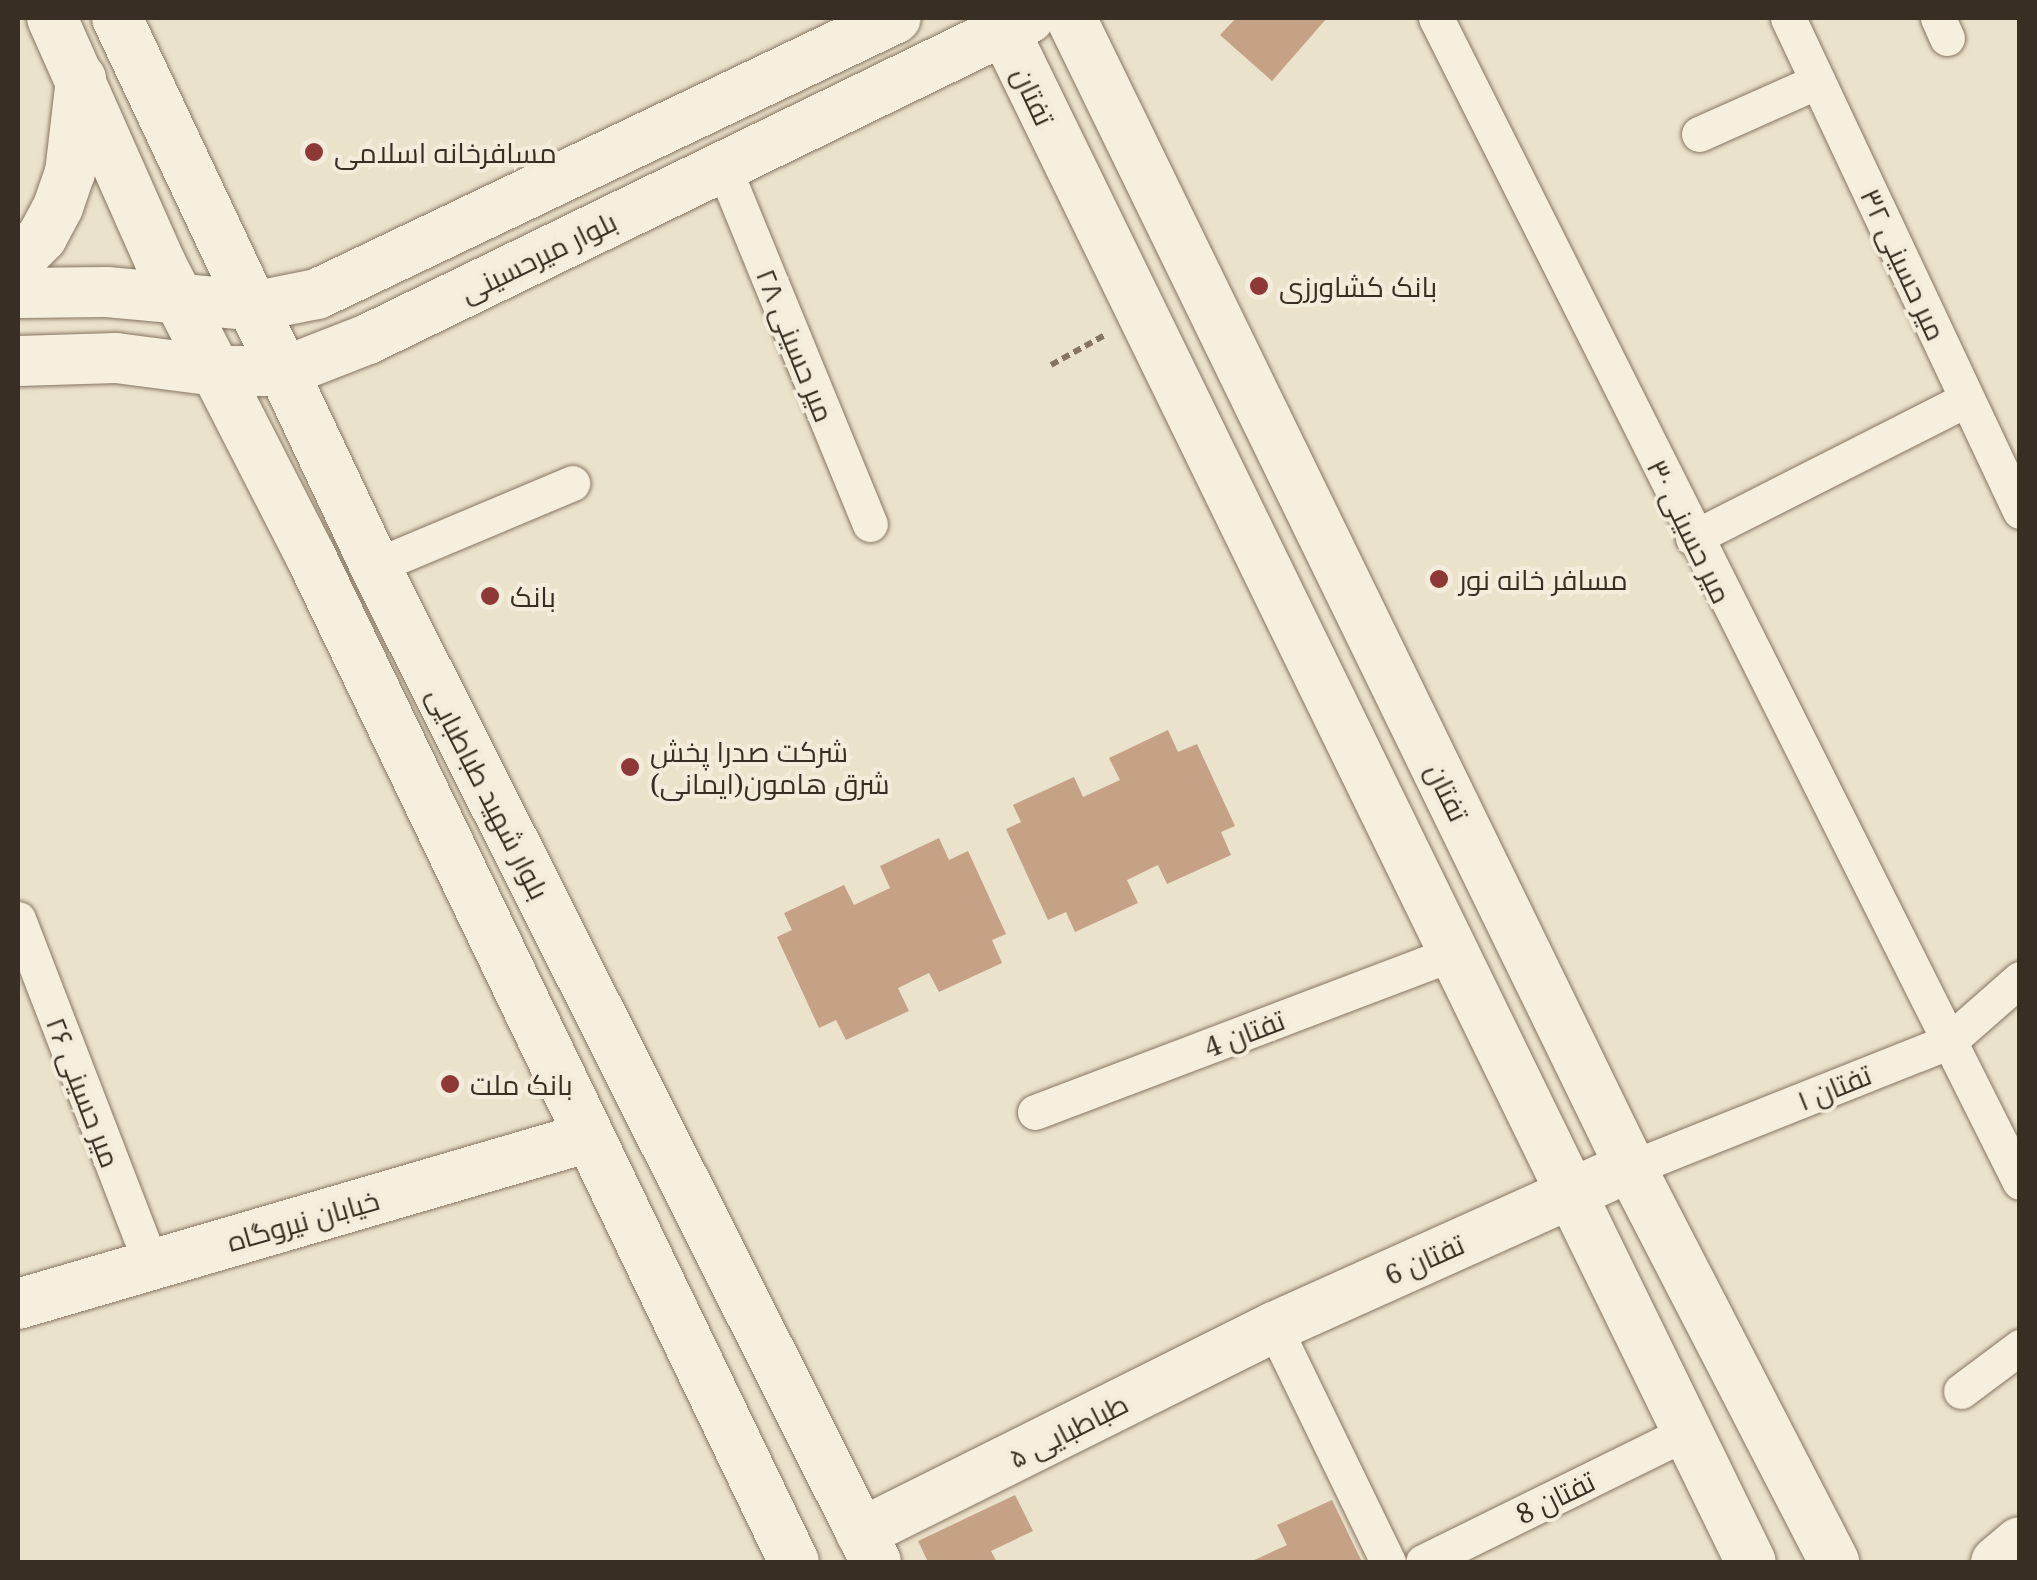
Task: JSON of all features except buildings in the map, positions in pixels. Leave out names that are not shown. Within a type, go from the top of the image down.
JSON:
[{"type":"main road","name":"بلوار شهید طباطبایی","points":[[52,18],[181,300],[794,1562]]},
{"type":"main road","name":"بلوار شهید طباطبایی","points":[[118,18],[257,306],[375,566],[868,1548]]},
{"type":"main road","points":[[28,281],[257,306],[317,294],[896,18]]},
{"type":"main road","name":"تفتان","points":[[1071,18],[1631,1168],[1834,1562]]},
{"type":"main road","name":"تفتان","points":[[1017,24],[1141,316],[1574,1191],[1752,1562]]},
{"type":"main road","name":"بلوار میرحسینی","points":[[40,359],[216,371],[286,371],[368,339],[1017,24]]},
{"type":"main road","points":[[28,281],[70,172],[80,80]]},
{"type":"main road","points":[[606,154],[636,209]]},
{"type":"main road","points":[[28,281],[64,296],[80,328],[40,359]]},
{"type":"main road","name":"خیابان نیروگاه","points":[[18,1304],[589,1137]]},
{"type":"main road","name":"تفتان 6","points":[[1274,1327],[1631,1168]]},
{"type":"main road","name":"طباطبایی ۵","points":[[868,1548],[1274,1327]]},
{"type":"main road","points":[[1996,1562],[2020,1542]]},
{"type":"street","name":"میر حسینی ۳۰","points":[[1436,18],[1693,538],[2020,1182]]},
{"type":"street","name":"میر حسینی ۳۲","points":[[1788,18],[2020,510]]},
{"type":"street","points":[[1699,134],[1818,81]]},
{"type":"street","name":"میر حسینی ۲۸","points":[[723,166],[870,524]]},
{"type":"street","points":[[1693,538],[1967,399]]},
{"type":"street","points":[[375,566],[572,483]]},
{"type":"street","name":"میر حسینی ۲۶","points":[[18,920],[151,1264]]},
{"type":"street","name":"تفتان 4","points":[[1034,1112],[1453,953]]},
{"type":"street","name":"تفتان ۱","points":[[1631,1168],[1948,1042],[2020,979]]},
{"type":"street","points":[[1274,1327],[1388,1562]]},
{"type":"street","points":[[1961,1392],[2020,1347]]},
{"type":"street","name":"تفتان 8","points":[[1423,1562],[1687,1432]]},
{"type":"path","points":[[1051,364],[1141,316]]},
{"type":"place","name":"مسافرخانه اسلامی","points":[[314,152]]},
{"type":"place","name":"بانک کشاورزی","points":[[1259,286]]},
{"type":"place","name":"مسافر خانه نور","points":[[1439,579]]},
{"type":"place","name":"بانک","points":[[490,596]]},
{"type":"place","name":"شرکت صدرا پخش شرق هامون(ایمانی)","points":[[630,767]]},
{"type":"place","name":"بانک ملت","points":[[450,1084]]}]
